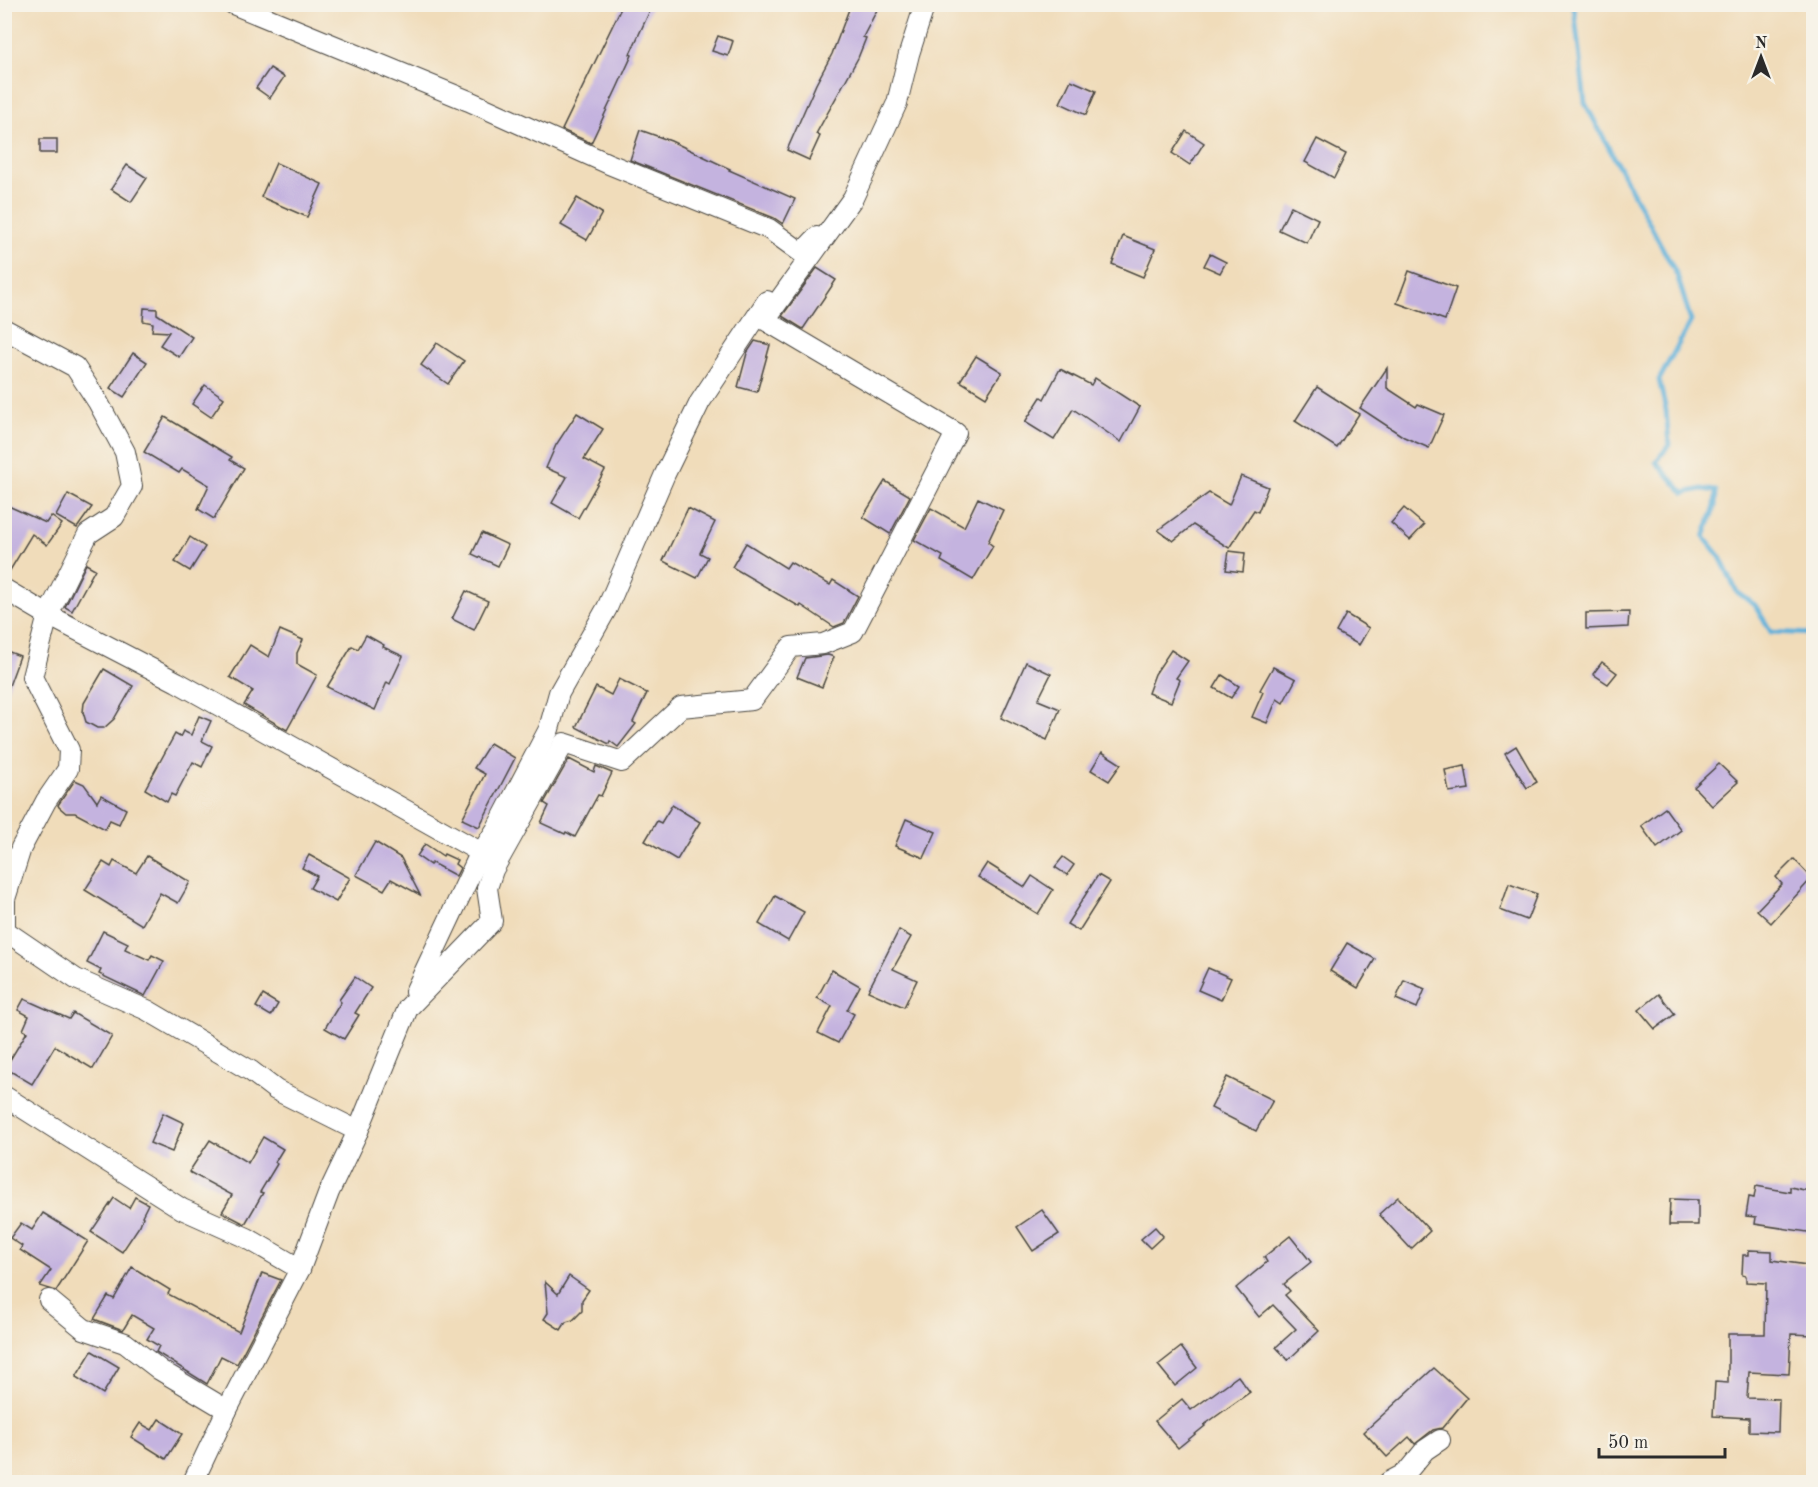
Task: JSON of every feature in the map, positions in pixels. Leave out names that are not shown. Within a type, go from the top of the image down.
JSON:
[{"type":"street","points":[[233,4],[459,97],[609,164],[769,229],[802,253]]},
{"type":"street","points":[[408,1008],[492,921],[488,888],[493,870],[564,743],[622,762],[681,707],[752,700],[790,647],[823,644],[853,632],[956,433],[765,320],[853,198],[897,103],[925,4]]},
{"type":"street","points":[[193,1482],[227,1410],[300,1269],[329,1192],[358,1131],[408,1008],[482,853],[549,729],[559,693],[607,608],[665,474],[700,402],[750,324],[802,253],[853,198]]},
{"type":"street","points":[[4,328],[75,367],[98,402],[124,452],[132,486],[114,517],[88,534],[48,615],[32,677],[69,750],[68,769],[46,801],[21,848],[5,899],[5,930],[76,979],[147,1010],[251,1071],[276,1090],[358,1131]]},
{"type":"street","points":[[4,589],[482,853]]},
{"type":"street","points":[[4,1096],[182,1209],[247,1238],[300,1269]]},
{"type":"street","points":[[49,1300],[84,1329],[125,1342],[160,1370],[227,1410]]},
{"type":"street","points":[[1389,1482],[1406,1473],[1425,1450],[1440,1440]]},
{"type":"building","points":[[623,4],[653,4],[591,143],[562,130]]},
{"type":"building","points":[[851,4],[880,4],[863,37],[866,38],[858,58],[816,134],[820,136],[809,160],[787,150],[832,54]]},
{"type":"building","points":[[718,36],[733,41],[728,56],[712,51]]},
{"type":"building","points":[[270,68],[284,77],[270,98],[256,88]]},
{"type":"building","points":[[1071,80],[1096,91],[1086,115],[1060,103]]},
{"type":"building","points":[[640,130],[671,141],[795,199],[783,224],[774,218],[630,160]]},
{"type":"building","points":[[1186,131],[1204,143],[1190,165],[1172,153]]},
{"type":"building","points":[[40,139],[57,139],[57,153],[40,153]]},
{"type":"building","points":[[1317,139],[1346,154],[1334,178],[1305,162]]},
{"type":"building","points":[[276,163],[322,184],[307,217],[261,197]]},
{"type":"building","points":[[127,165],[147,178],[131,202],[111,189]]},
{"type":"building","points":[[577,198],[602,213],[587,240],[561,225]]},
{"type":"building","points":[[1291,206],[1318,219],[1307,243],[1279,230]]},
{"type":"building","points":[[1123,236],[1155,249],[1143,277],[1112,264]]},
{"type":"building","points":[[1210,254],[1226,262],[1220,273],[1204,266]]},
{"type":"building","points":[[817,268],[836,280],[803,329],[782,316]]},
{"type":"building","points":[[1409,271],[1456,288],[1445,320],[1397,303]]},
{"type":"building","points":[[144,308],[157,309],[157,314],[192,337],[179,357],[160,345],[169,332],[152,331],[153,323],[143,321]]},
{"type":"building","points":[[755,341],[770,345],[757,392],[738,387],[747,353]]},
{"type":"building","points":[[437,343],[464,361],[448,384],[421,365]]},
{"type":"building","points":[[133,353],[147,362],[124,397],[110,388]]},
{"type":"building","points":[[976,356],[1002,372],[986,397],[960,381]]},
{"type":"building","points":[[1387,368],[1387,388],[1416,407],[1418,404],[1444,415],[1429,448],[1404,437],[1360,408]]},
{"type":"building","points":[[1060,369],[1091,385],[1095,378],[1140,407],[1121,442],[1073,409],[1054,440],[1025,422],[1041,397],[1044,399]]},
{"type":"building","points":[[205,385],[224,398],[211,417],[192,404]]},
{"type":"building","points":[[1317,387],[1359,414],[1337,448],[1295,421]]},
{"type":"building","points":[[577,413],[603,429],[584,459],[605,470],[578,518],[552,503],[567,477],[546,468],[556,445]]},
{"type":"building","points":[[165,417],[232,457],[230,460],[244,468],[214,519],[198,509],[209,485],[182,469],[179,473],[144,452]]},
{"type":"building","points":[[1241,476],[1268,487],[1258,512],[1254,510],[1229,548],[1193,525],[1173,541],[1158,530],[1209,493],[1229,505]]},
{"type":"building","points":[[885,481],[910,496],[890,534],[863,517]]},
{"type":"building","points":[[68,494],[92,507],[77,528],[56,516]]},
{"type":"building","points":[[978,498],[1003,510],[988,542],[993,546],[973,580],[941,561],[943,556],[914,540],[931,508],[964,527]]},
{"type":"building","points":[[4,504],[46,523],[51,516],[62,524],[47,545],[32,534],[6,577]]},
{"type":"building","points":[[688,508],[715,522],[700,553],[708,557],[697,578],[663,561]]},
{"type":"building","points":[[1404,508],[1424,525],[1410,540],[1391,523]]},
{"type":"building","points":[[482,533],[508,545],[498,566],[472,554]]},
{"type":"building","points":[[190,537],[205,547],[190,571],[175,562]]},
{"type":"building","points":[[746,543],[786,568],[790,562],[830,585],[833,580],[858,596],[844,623],[834,627],[801,605],[800,607],[732,567]]},
{"type":"building","points":[[1229,551],[1245,553],[1243,572],[1226,570]]},
{"type":"building","points":[[86,564],[95,569],[72,611],[65,607]]},
{"type":"building","points":[[466,591],[488,601],[474,630],[452,619]]},
{"type":"building","points":[[1629,612],[1628,627],[1586,629],[1586,613]]},
{"type":"building","points":[[1346,614],[1369,628],[1359,645],[1336,632]]},
{"type":"building","points":[[280,630],[303,640],[297,653],[297,664],[317,675],[287,730],[244,705],[253,691],[230,677],[250,645],[269,657]]},
{"type":"building","points":[[366,635],[384,645],[383,647],[403,656],[390,684],[387,682],[375,710],[327,687],[352,646],[358,649]]},
{"type":"building","points":[[4,650],[20,656],[6,694],[4,694]]},
{"type":"building","points":[[1171,650],[1188,661],[1176,678],[1180,680],[1171,702],[1148,693],[1155,674]]},
{"type":"building","points":[[828,655],[834,657],[822,687],[797,677],[805,658]]},
{"type":"building","points":[[1026,662],[1051,674],[1038,700],[1060,709],[1047,740],[1001,718]]},
{"type":"building","points":[[1602,662],[1617,673],[1608,684],[1593,674]]},
{"type":"building","points":[[1273,667],[1296,679],[1283,703],[1277,699],[1267,723],[1252,717],[1263,692],[1260,690]]},
{"type":"building","points":[[104,669],[133,686],[114,719],[104,728],[97,728],[86,722],[83,712],[84,703]]},
{"type":"building","points":[[1222,675],[1239,686],[1231,698],[1214,688]]},
{"type":"building","points":[[619,679],[647,693],[633,722],[636,724],[618,747],[610,741],[609,744],[576,727],[596,687],[611,695]]},
{"type":"building","points":[[199,716],[211,721],[202,741],[212,746],[202,767],[193,762],[175,796],[171,794],[167,802],[145,789],[175,734],[180,737],[183,731],[191,735]]},
{"type":"building","points":[[490,743],[515,758],[479,827],[462,819],[485,774],[474,768]]},
{"type":"building","points":[[1516,746],[1537,782],[1527,788],[1505,753]]},
{"type":"building","points":[[1102,752],[1121,764],[1109,781],[1091,770]]},
{"type":"building","points":[[569,759],[594,772],[596,766],[612,773],[601,796],[598,795],[575,837],[541,823],[549,806],[544,803]]},
{"type":"building","points":[[1719,764],[1738,782],[1712,806],[1694,787]]},
{"type":"building","points":[[1465,766],[1469,789],[1449,792],[1445,770]]},
{"type":"building","points":[[75,780],[84,784],[97,802],[101,795],[126,809],[119,824],[110,820],[105,829],[75,813],[66,813],[59,807],[58,805]]},
{"type":"building","points":[[672,805],[700,822],[677,860],[645,841],[657,821],[661,823]]},
{"type":"building","points":[[1665,808],[1681,830],[1657,848],[1641,826]]},
{"type":"building","points":[[906,819],[936,832],[924,858],[895,846]]},
{"type":"building","points":[[375,842],[401,858],[420,895],[391,879],[384,890],[356,875]]},
{"type":"building","points":[[425,844],[443,856],[444,854],[457,860],[455,864],[460,868],[456,876],[432,863],[430,865],[417,856]]},
{"type":"building","points":[[309,855],[350,878],[336,902],[310,888],[317,876],[302,868]]},
{"type":"building","points":[[147,856],[190,882],[178,903],[160,893],[142,925],[85,890],[103,862],[111,867],[114,861],[136,873]]},
{"type":"building","points":[[1063,857],[1074,865],[1067,875],[1055,867]]},
{"type":"building","points":[[1794,859],[1812,878],[1771,923],[1757,910],[1782,884],[1776,877]]},
{"type":"building","points":[[987,863],[1025,887],[1032,876],[1053,890],[1038,914],[978,877]]},
{"type":"building","points":[[1098,875],[1110,882],[1079,931],[1067,924]]},
{"type":"building","points":[[1509,884],[1537,894],[1527,920],[1500,910]]},
{"type":"building","points":[[775,896],[804,912],[788,941],[759,924]]},
{"type":"building","points":[[899,930],[911,937],[893,969],[917,980],[904,1007],[868,991]]},
{"type":"building","points":[[103,931],[128,943],[125,949],[149,960],[152,955],[164,961],[145,996],[99,974],[101,970],[87,963]]},
{"type":"building","points":[[1347,943],[1375,959],[1358,988],[1330,971]]},
{"type":"building","points":[[1208,968],[1231,978],[1221,1000],[1198,990]]},
{"type":"building","points":[[832,970],[860,986],[847,1010],[854,1014],[838,1043],[818,1033],[832,1006],[817,998]]},
{"type":"building","points":[[355,977],[371,988],[355,1013],[359,1015],[344,1039],[325,1028],[341,1002],[339,1000]]},
{"type":"building","points":[[1404,980],[1425,989],[1417,1008],[1396,999]]},
{"type":"building","points":[[1659,994],[1675,1014],[1655,1029],[1639,1010]]},
{"type":"building","points":[[263,995],[278,1004],[271,1016],[256,1007]]},
{"type":"building","points":[[24,999],[69,1019],[73,1013],[112,1036],[93,1069],[55,1046],[32,1084],[5,1068],[27,1032],[23,1030],[29,1016],[18,1010]]},
{"type":"building","points":[[1227,1077],[1273,1100],[1256,1131],[1211,1108]]},
{"type":"building","points":[[163,1113],[184,1123],[172,1152],[150,1143]]},
{"type":"building","points":[[263,1137],[283,1149],[260,1192],[263,1193],[245,1224],[222,1212],[232,1195],[189,1172],[210,1140],[248,1163]]},
{"type":"building","points":[[1756,1186],[1790,1192],[1790,1187],[1814,1192],[1814,1233],[1755,1224],[1756,1217],[1746,1216],[1749,1197],[1754,1198]]},
{"type":"building","points":[[135,1197],[148,1204],[140,1225],[122,1252],[91,1232],[114,1198],[129,1208]]},
{"type":"building","points":[[1398,1197],[1430,1231],[1411,1249],[1379,1214]]},
{"type":"building","points":[[1670,1199],[1698,1200],[1698,1225],[1669,1225]]},
{"type":"building","points":[[1042,1210],[1059,1234],[1033,1251],[1017,1227]]},
{"type":"building","points":[[43,1213],[88,1241],[56,1291],[40,1286],[51,1270],[20,1250],[22,1246],[10,1238],[21,1223],[32,1230]]},
{"type":"building","points":[[1155,1227],[1163,1236],[1150,1248],[1141,1239]]},
{"type":"building","points":[[1290,1236],[1311,1262],[1284,1284],[1290,1291],[1285,1295],[1319,1331],[1288,1360],[1276,1347],[1296,1329],[1273,1305],[1259,1317],[1236,1288],[1267,1262],[1264,1257]]},
{"type":"building","points":[[1749,1250],[1772,1251],[1772,1260],[1814,1266],[1814,1335],[1791,1334],[1789,1374],[1749,1372],[1747,1398],[1779,1399],[1778,1432],[1749,1431],[1749,1418],[1713,1416],[1715,1382],[1728,1383],[1728,1334],[1765,1334],[1766,1283],[1746,1282],[1746,1276],[1742,1275],[1743,1255],[1749,1255]]},
{"type":"building","points":[[132,1267],[170,1290],[168,1294],[239,1332],[262,1273],[281,1280],[237,1364],[221,1356],[207,1384],[156,1352],[159,1346],[147,1339],[154,1328],[132,1315],[123,1330],[94,1319],[108,1296],[114,1299]]},
{"type":"building","points":[[569,1276],[589,1290],[582,1300],[582,1311],[573,1320],[566,1322],[561,1330],[544,1319],[548,1313],[545,1282],[558,1294]]},
{"type":"building","points":[[1181,1347],[1197,1368],[1175,1386],[1158,1365]]},
{"type":"building","points":[[92,1351],[119,1367],[103,1394],[76,1377]]},
{"type":"building","points":[[1434,1368],[1467,1398],[1442,1428],[1433,1430],[1415,1444],[1409,1437],[1387,1457],[1364,1432]]},
{"type":"building","points":[[1238,1376],[1250,1392],[1204,1425],[1178,1448],[1155,1421],[1182,1399],[1191,1410]]},
{"type":"building","points":[[159,1419],[182,1434],[166,1459],[131,1437],[140,1423],[152,1430]]},
{"type":"waterway","points":[[1571,4],[1574,7],[1585,103],[1677,275],[1691,321],[1659,380],[1666,410],[1669,445],[1656,462],[1684,493],[1702,489],[1716,491],[1715,506],[1704,537],[1720,557],[1737,592],[1755,605],[1771,632],[1814,634]]}]
